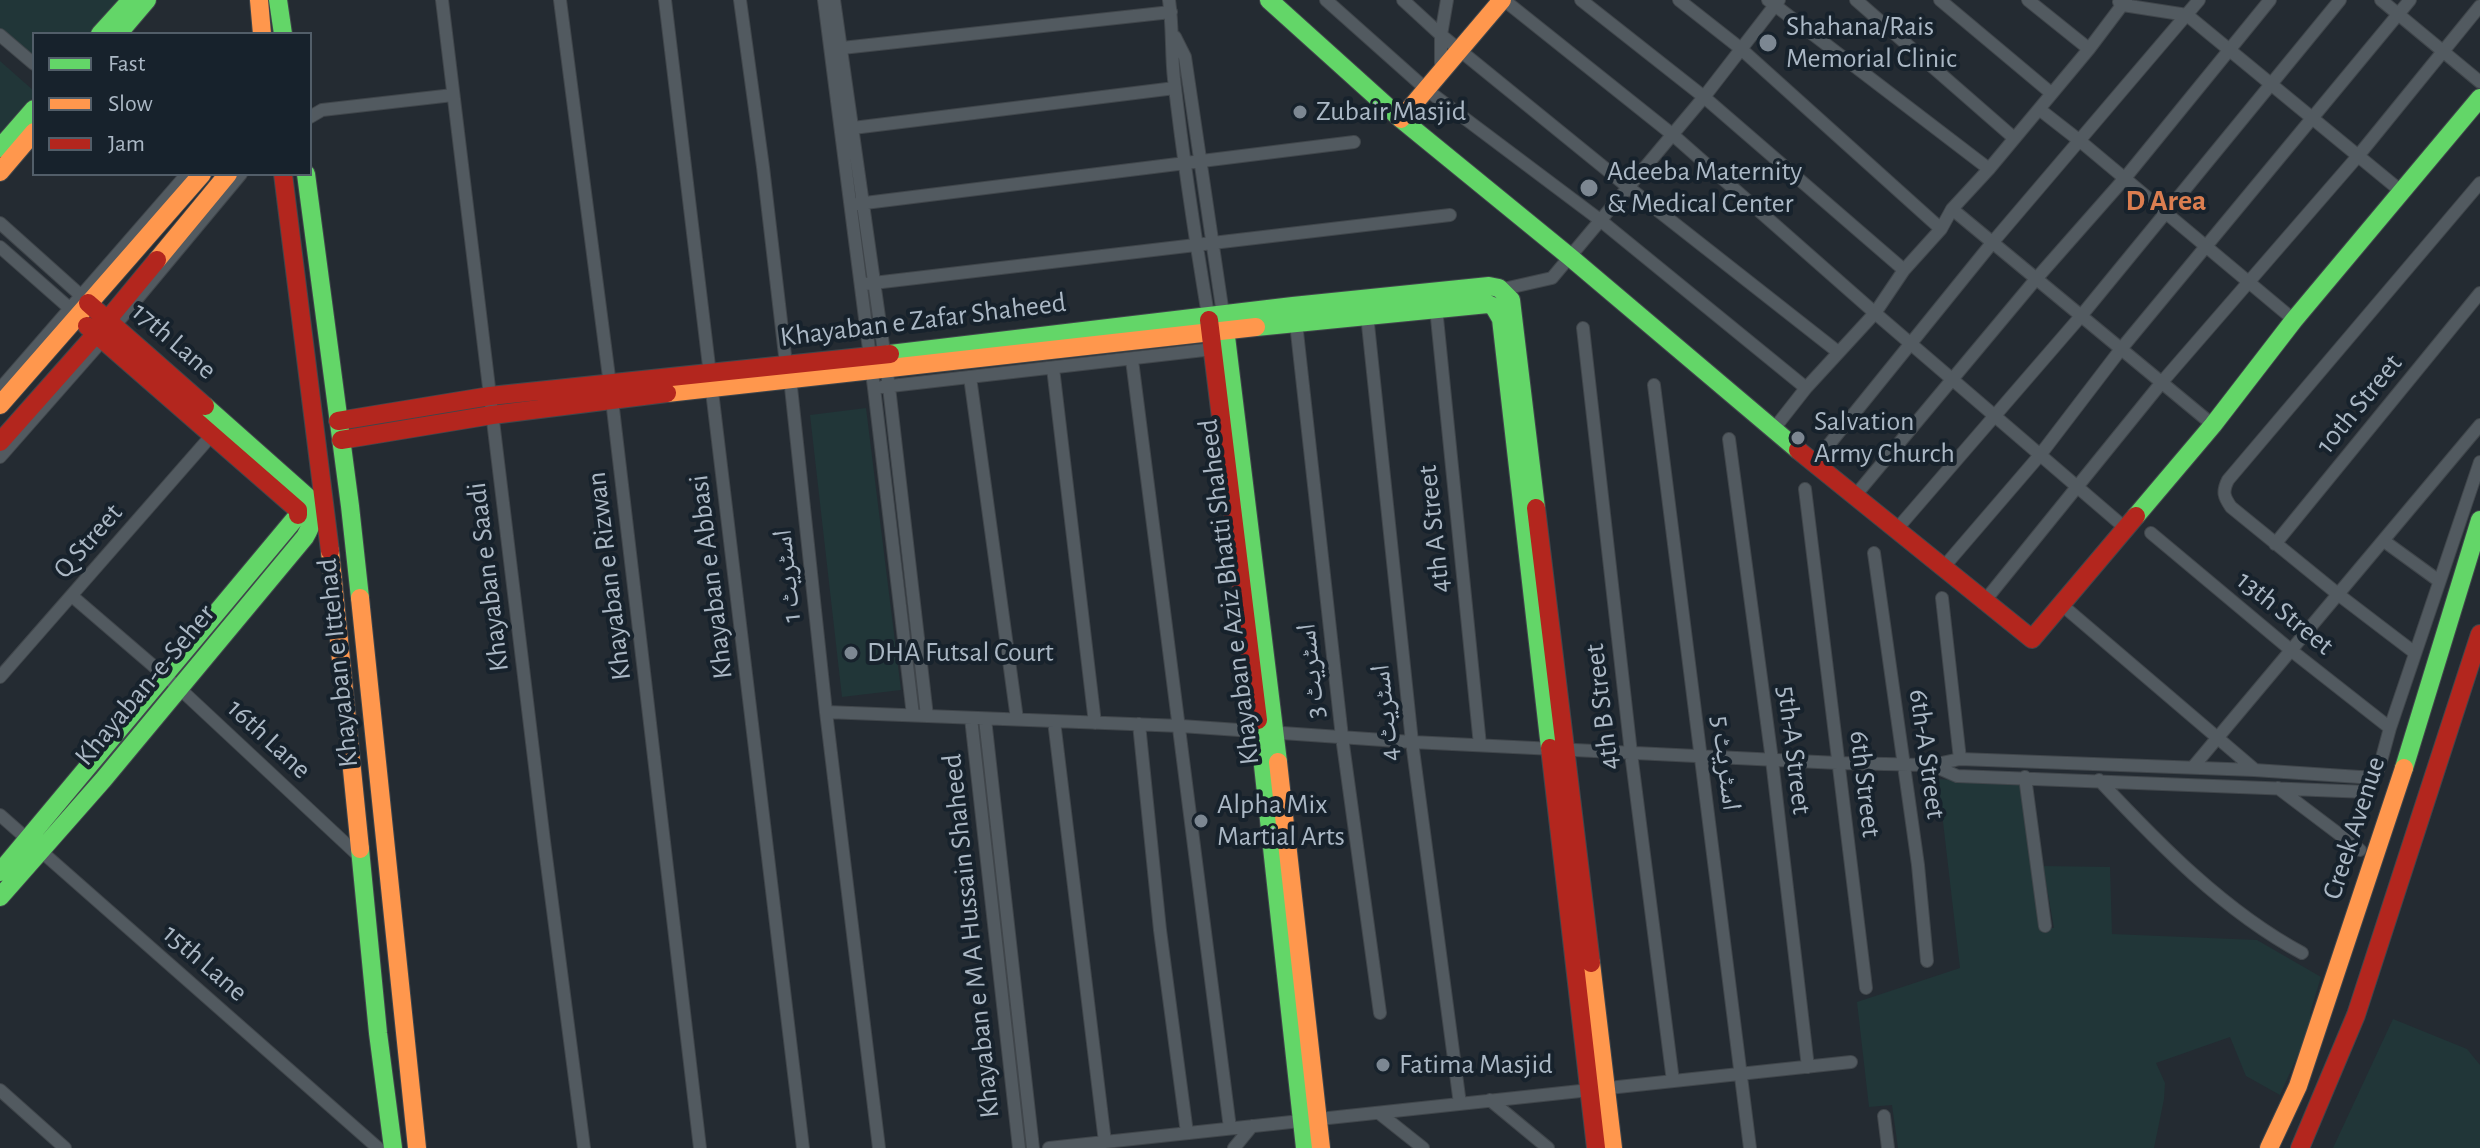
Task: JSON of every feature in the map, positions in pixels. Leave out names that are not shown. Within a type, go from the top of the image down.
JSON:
[{"type":"street","points":[[102,32],[131,0]]},
{"type":"street","points":[[120,32],[147,0]]},
{"type":"street","points":[[259,0],[262,32]]},
{"type":"street","points":[[278,0],[283,32]]},
{"type":"street","name":"Khayaban e Saadi","points":[[442,0],[584,1148]]},
{"type":"street","name":"Khayaban e Rizwan","points":[[560,0],[700,1148]]},
{"type":"street","name":"Khayaban e Abbasi","points":[[665,0],[716,379],[803,1148]]},
{"type":"street","name":"اسٹریٹ 1","points":[[740,0],[763,167],[783,372],[879,1148]]},
{"type":"street","points":[[824,0],[878,362],[889,387],[927,716]]},
{"type":"street","points":[[834,0],[853,128],[856,204]]},
{"type":"street","points":[[1269,0],[1401,119],[1854,497],[2023,636],[2032,639],[2213,425],[2294,320],[2480,98]]},
{"type":"street","points":[[1326,0],[1427,90],[1600,220],[1806,388]]},
{"type":"street","points":[[1403,0],[1460,51],[1628,187],[1838,352]]},
{"type":"street","points":[[1441,74],[1441,35],[1447,0]]},
{"type":"street","points":[[1401,119],[1503,0],[1673,135],[2124,527]]},
{"type":"street","points":[[1581,0],[1704,97],[1904,270]]},
{"type":"street","points":[[1679,0],[1740,48],[1941,229]]},
{"type":"street","points":[[1856,0],[2014,138]]},
{"type":"street","points":[[1940,0],[2051,93]]},
{"type":"street","points":[[2028,0],[2089,49]]},
{"type":"street","points":[[1814,463],[1992,243],[2199,0]]},
{"type":"street","points":[[1854,497],[2036,279],[2125,178],[2270,0]]},
{"type":"street","points":[[1896,530],[2081,316],[2340,0]]},
{"type":"street","points":[[2381,0],[2480,82]]},
{"type":"street","points":[[1942,569],[2040,455],[2121,349],[2410,0]]},
{"type":"street","points":[[1613,1148],[1598,1089],[1503,299],[1508,288],[1552,278],[1704,97],[1774,2],[1989,169]]},
{"type":"street","points":[[1773,430],[1806,388],[1875,313],[1904,270],[1941,229],[1952,209],[2089,49],[2122,2],[2187,15],[2402,192]]},
{"type":"street","points":[[842,48],[1170,6]]},
{"type":"street","name":"Khayaban e Aziz Bhatti Shaheed","points":[[1170,6],[1175,88],[1196,244],[1216,328]]},
{"type":"street","points":[[1983,603],[2162,382],[2358,156],[2480,6]]},
{"type":"street","name":"Khayaban e Aziz Bhatti Shaheed","points":[[1173,34],[1185,57],[1213,243],[1216,328],[1267,732],[1310,1120],[1321,1148]]},
{"type":"street","points":[[0,35],[32,62]]},
{"type":"street","points":[[853,128],[1175,88]]},
{"type":"street","points":[[314,111],[453,95]]},
{"type":"street","points":[[2039,109],[2294,320]]},
{"type":"street","points":[[0,148],[32,111]]},
{"type":"street","points":[[0,172],[32,134]]},
{"type":"street","points":[[856,204],[1354,142]]},
{"type":"street","points":[[0,405],[185,176]]},
{"type":"street","points":[[0,389],[200,176]]},
{"type":"street","points":[[111,323],[226,176]]},
{"type":"street","points":[[0,457],[98,338],[239,176]]},
{"type":"street","points":[[270,176],[276,215],[290,228]]},
{"type":"street","name":"Khayaban e Ittehad","points":[[283,176],[313,509],[360,857],[393,1148]]},
{"type":"street","name":"Khayaban e Ittehad","points":[[306,176],[341,440],[417,1148]]},
{"type":"street","points":[[2415,653],[2231,507],[2224,497],[2224,489],[2228,480],[2480,183]]},
{"type":"street","points":[[1952,209],[2213,425]]},
{"type":"street","points":[[866,284],[1450,215]]},
{"type":"street","name":"17th Lane","points":[[0,223],[79,306],[98,338],[298,510],[313,509]]},
{"type":"street","name":"17th Lane","points":[[0,247],[79,306],[111,323],[313,509]]},
{"type":"street","points":[[874,388],[1132,360],[1216,328],[1489,286],[1503,299]]},
{"type":"street","name":"10th Street","points":[[2275,544],[2480,293]]},
{"type":"street","points":[[1216,328],[1488,304],[1503,299]]},
{"type":"street","name":"4th A Street","points":[[1436,308],[1480,745]]},
{"type":"street","name":"اسٹریٹ 4","points":[[1367,315],[1412,742],[1460,1104]]},
{"type":"street","name":"اسٹریٹ 3","points":[[1296,323],[1342,737],[1380,1013]]},
{"type":"street","name":"Khayaban e Zafar Shaheed","points":[[338,421],[1216,328]]},
{"type":"street","name":"4th B Street","points":[[1583,328],[1631,753],[1673,1081]]},
{"type":"street","points":[[0,442],[98,338]]},
{"type":"street","points":[[1132,360],[1230,1128]]},
{"type":"street","points":[[878,362],[874,388],[913,715]]},
{"type":"street","points":[[1053,368],[1095,723]]},
{"type":"street","points":[[970,377],[1017,719]]},
{"type":"street","name":"اسٹریٹ 5","points":[[1654,385],[1750,1148]]},
{"type":"street","points":[[341,440],[491,405]]},
{"type":"street","points":[[2193,767],[2480,425]]},
{"type":"street","name":"Q Street","points":[[0,677],[211,436]]},
{"type":"street","name":"5th-A Street","points":[[1729,439],[1772,760],[1808,1067]]},
{"type":"street","points":[[1932,765],[1957,776],[2363,793],[2371,788],[2375,778],[2480,462]]},
{"type":"street","name":"6th Street","points":[[1805,489],[1866,988]]},
{"type":"street","name":"Khayaban-e-Seher","points":[[0,897],[35,845],[172,682],[305,537],[313,524],[313,509]]},
{"type":"street","name":"Creek Avenue","points":[[2269,1148],[2298,1086],[2396,794],[2480,520]]},
{"type":"street","name":"13th Street","points":[[2151,533],[2390,728]]},
{"type":"street","points":[[2384,541],[2439,581]]},
{"type":"street","name":"6th-A Street","points":[[1874,553],[1918,865],[1927,961]]},
{"type":"street","name":"16th Lane","points":[[72,596],[172,682],[360,857]]},
{"type":"street","points":[[1942,598],[1960,759]]},
{"type":"street","points":[[2062,605],[2254,770],[2360,850]]},
{"type":"street","points":[[2300,1148],[2356,1015],[2480,634]]},
{"type":"street","points":[[826,712],[1181,726],[1412,742],[1838,763],[1932,765],[1960,759],[2193,767],[2375,778]]},
{"type":"street","name":"Khayaban e M A Hussain Shaheed","points":[[971,718],[1019,1148]]},
{"type":"street","name":"Khayaban e M A Hussain Shaheed","points":[[985,719],[1033,1148]]},
{"type":"street","points":[[1054,721],[1105,1142]]},
{"type":"street","points":[[1139,724],[1160,930],[1187,1133]]},
{"type":"street","points":[[2025,777],[2045,926]]},
{"type":"street","points":[[2099,780],[2225,902],[2270,936],[2302,953]]},
{"type":"street","name":"15th Lane","points":[[0,815],[378,1148]]},
{"type":"street","name":"Khayaban-e-Seher","points":[[0,872],[35,845]]},
{"type":"street","points":[[1049,1148],[1105,1142],[1123,1144],[1230,1128],[1851,1062]]},
{"type":"street","points":[[1596,1148],[1598,1089]]},
{"type":"street","points":[[0,1090],[65,1148]]},
{"type":"street","points":[[1490,1100],[1548,1148]]},
{"type":"street","points":[[1379,1113],[1423,1148]]},
{"type":"street","points":[[1884,1116],[1888,1148]]},
{"type":"street","name":"Khayaban e Aziz Bhatti Shaheed","points":[[1305,1148],[1310,1120]]},
{"type":"street","points":[[1234,1148],[1252,1126]]},
{"type":"green space","points":[[0,0],[127,0],[99,32],[32,32],[32,68],[0,40]]},
{"type":"green space","points":[[0,61],[32,89],[32,98],[0,135]]},
{"type":"green space","points":[[866,408],[901,690],[842,697],[810,415]]},
{"type":"green space","points":[[1938,779],[2022,784],[2043,928],[2054,928],[2043,866],[2110,867],[2112,934],[2257,940],[2321,977],[2310,1013],[2312,1023],[2280,1095],[2246,1076],[2230,1037],[2156,1063],[2165,1083],[2154,1148],[1898,1148],[1892,1105],[1869,1107],[1857,1002],[1960,968]]},
{"type":"green space","points":[[2393,1019],[2467,1049],[2480,1065],[2480,1148],[2333,1148]]},
{"type":"traffic: fast","points":[[102,32],[131,0]]},
{"type":"traffic: fast","points":[[120,32],[147,0]]},
{"type":"traffic: fast","points":[[278,0],[283,32]]},
{"type":"traffic: fast","points":[[1269,0],[1401,119],[1798,450]]},
{"type":"traffic: fast","points":[[2136,516],[2213,425],[2294,320],[2480,98]]},
{"type":"traffic: fast","points":[[0,148],[32,111]]},
{"type":"traffic: fast","points":[[306,176],[360,598]]},
{"type":"traffic: fast","points":[[890,354],[1293,306],[1489,286],[1499,288],[1511,300],[1536,508]]},
{"type":"traffic: fast","points":[[1256,327],[1488,304],[1494,307],[1501,319],[1550,748]]},
{"type":"traffic: fast","points":[[1224,320],[1278,762]]},
{"type":"traffic: fast","points":[[0,897],[103,780],[305,537],[309,528],[313,515],[312,501],[205,406]]},
{"type":"traffic: fast","points":[[0,872],[298,515]]},
{"type":"traffic: fast","points":[[2404,768],[2480,520]]},
{"type":"traffic: fast","points":[[1258,720],[1305,1148]]},
{"type":"traffic: fast","points":[[360,849],[393,1148]]},
{"type":"traffic: slow","points":[[259,0],[262,32]]},
{"type":"traffic: slow","points":[[1401,119],[1502,0]]},
{"type":"traffic: slow","points":[[0,172],[32,134]]},
{"type":"traffic: slow","points":[[0,405],[200,176]]},
{"type":"traffic: slow","points":[[157,260],[226,176]]},
{"type":"traffic: slow","points":[[667,393],[1256,327]]},
{"type":"traffic: slow","points":[[330,551],[360,849]]},
{"type":"traffic: slow","points":[[360,598],[417,1148]]},
{"type":"traffic: slow","points":[[1278,762],[1321,1148]]},
{"type":"traffic: slow","points":[[2269,1148],[2298,1086],[2404,768]]},
{"type":"traffic: slow","points":[[1591,963],[1613,1148]]},
{"type":"traffic: jam","points":[[283,176],[330,551]]},
{"type":"traffic: jam","points":[[0,442],[157,260]]},
{"type":"traffic: jam","points":[[88,303],[205,406]]},
{"type":"traffic: jam","points":[[1209,320],[1258,720]]},
{"type":"traffic: jam","points":[[87,326],[298,510],[298,515]]},
{"type":"traffic: jam","points":[[338,421],[490,396],[890,354]]},
{"type":"traffic: jam","points":[[341,440],[492,415],[667,393]]},
{"type":"traffic: jam","points":[[1798,450],[2032,639],[2136,516]]},
{"type":"traffic: jam","points":[[1536,508],[1591,963]]},
{"type":"traffic: jam","points":[[2300,1148],[2356,1015],[2480,634]]},
{"type":"traffic: jam","points":[[1550,748],[1596,1148]]},
{"type":"place","name":"Shahana/Rais Memorial Clinic","points":[[1768,43]]},
{"type":"place","name":"Zubair Masjid","points":[[1300,112]]},
{"type":"place","name":"Adeeba Maternity & Medical Center","points":[[1589,188]]},
{"type":"place","name":"Salvation Army Church","points":[[1798,438]]},
{"type":"place","name":"DHA Futsal Court","points":[[851,653]]},
{"type":"place","name":"Alpha Mix Martial Arts","points":[[1201,821]]},
{"type":"place","name":"Fatima Masjid","points":[[1383,1065]]},
{"type":"district","name":"D Area","points":[[2166,201]]}]
